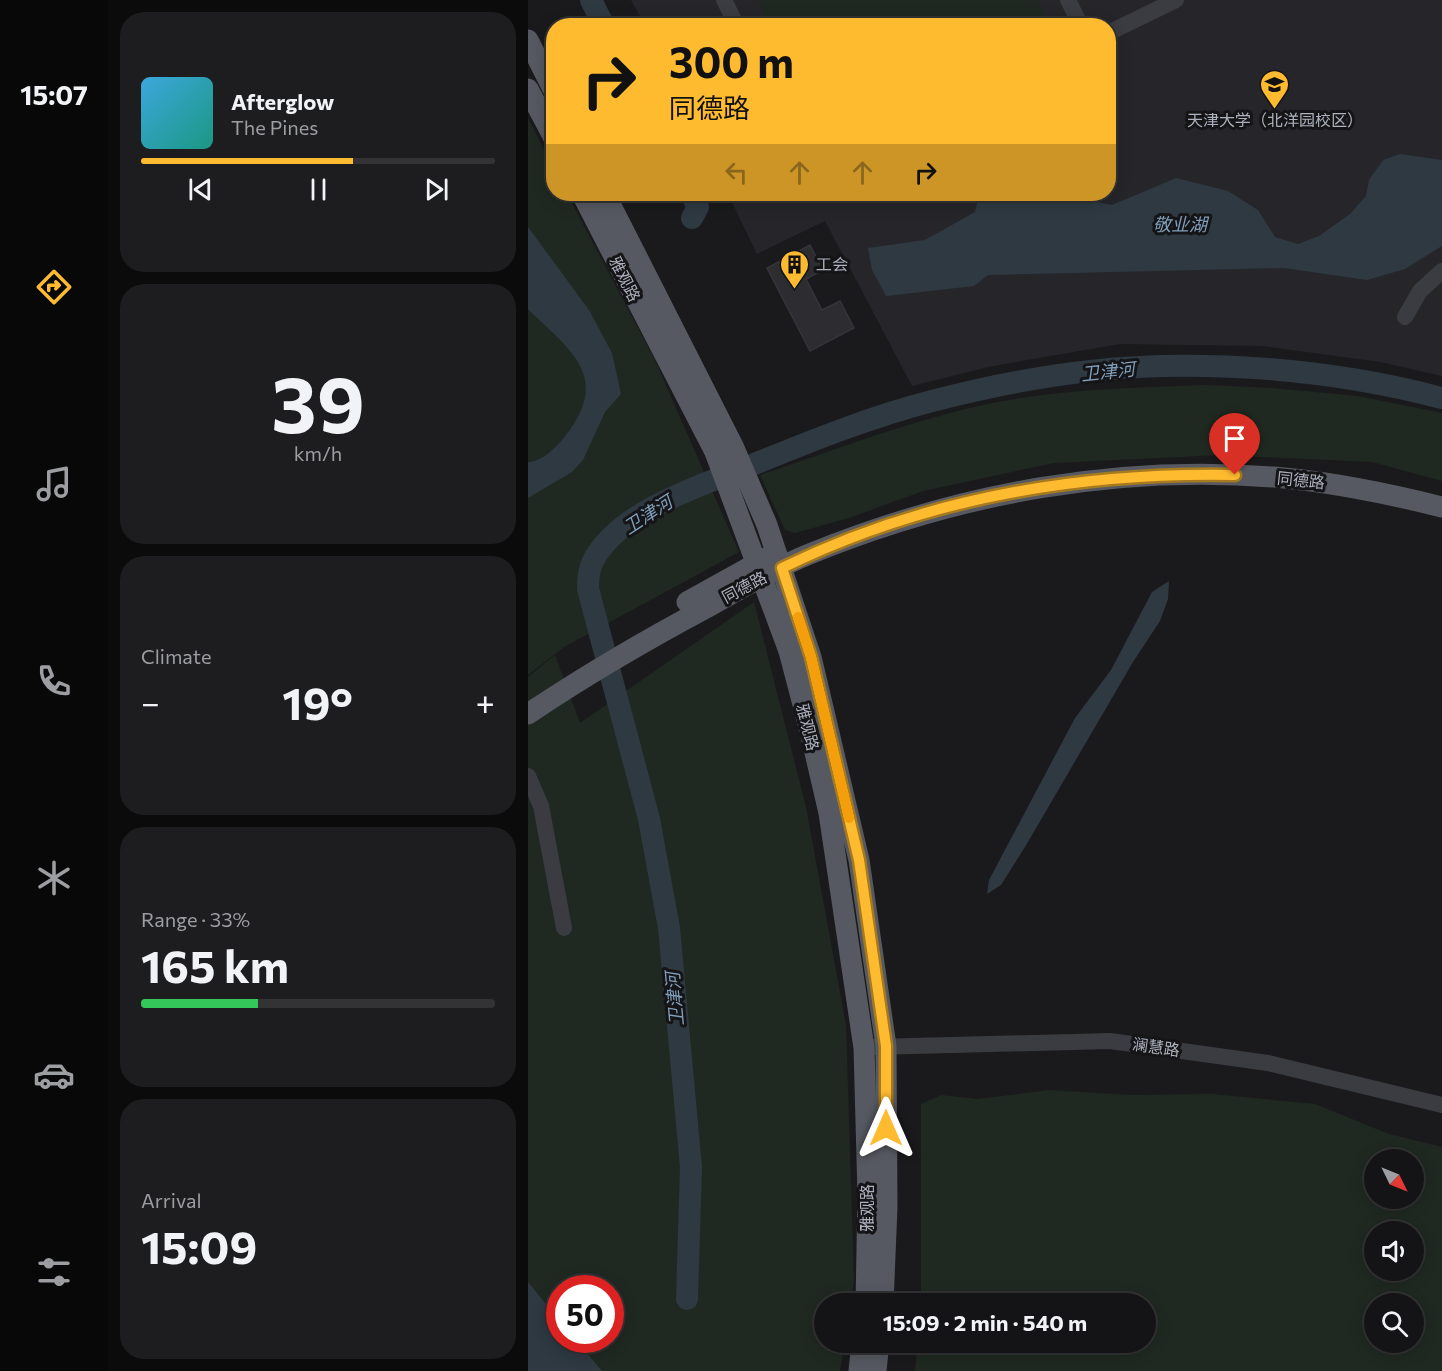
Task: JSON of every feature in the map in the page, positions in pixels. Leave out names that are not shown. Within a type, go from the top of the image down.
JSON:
[{"type":"main road","points":[[528,40],[546,75]]},
{"type":"main road","points":[[528,89],[546,123]]},
{"type":"main road","name":"雅观路","points":[[586,201],[724,449],[747,480],[770,565],[829,813],[864,1048],[868,1195],[866,1293]]},
{"type":"main road","name":"雅观路","points":[[608,201],[724,449],[732,497],[770,565],[811,657],[857,850],[886,1046],[887,1207],[883,1293]]},
{"type":"main road","name":"同德路","points":[[528,700],[770,565],[882,512],[972,488],[1020,478],[1120,466],[1219,462],[1298,468],[1377,479],[1442,494]]},
{"type":"main road","name":"同德路","points":[[770,565],[919,515],[1024,490],[1126,476],[1176,474],[1284,478],[1385,494],[1442,507]]},
{"type":"main road","name":"同德路","points":[[528,714],[572,677]]},
{"type":"main road","points":[[859,1371],[861,1353]]},
{"type":"main road","points":[[876,1371],[878,1353]]},
{"type":"street","points":[[723,0],[733,18]]},
{"type":"street","points":[[1068,0],[1077,18]]},
{"type":"street","points":[[1116,29],[1176,0]]},
{"type":"street","points":[[1405,317],[1420,291],[1442,271]]},
{"type":"street","points":[[528,776],[541,806],[564,928]]},
{"type":"street","name":"澜慧路","points":[[864,1048],[1110,1041],[1268,1063],[1442,1105]]},
{"type":"shaded area","name":"天津大学（北洋园校区）","points":[[631,0],[1442,0],[1442,376],[1380,362],[1263,346],[1120,344],[988,367],[912,386],[825,221],[757,254],[731,201],[1116,201],[1116,18],[641,18]]},
{"type":"shaded area","points":[[757,0],[1037,0],[1046,18],[766,18]]},
{"type":"shaded area","points":[[528,118],[546,153],[546,201],[571,201],[655,360],[739,552],[564,647],[528,675]]},
{"type":"shaded area","points":[[1206,385],[1358,396],[1442,413],[1442,481],[1372,462],[1220,455],[1054,463],[923,491],[849,518],[795,533],[785,530],[760,475],[895,429],[1006,400],[1120,388]]},
{"type":"shaded area","points":[[754,602],[806,807],[846,1025],[854,1281],[852,1293],[814,1293],[814,1353],[843,1353],[840,1371],[528,1371],[528,677],[555,655],[580,723]]},
{"type":"shaded area","points":[[1049,1090],[1130,1095],[1212,1094],[1315,1104],[1389,1134],[1442,1147],[1442,1371],[915,1371],[917,1353],[1156,1353],[1156,1293],[921,1293],[921,1104],[941,1095],[978,1099]]},
{"type":"water","name":"敬业湖","points":[[1400,154],[1442,160],[1442,246],[1405,269],[1367,280],[1284,268],[988,275],[974,286],[886,296],[872,270],[868,248],[925,240],[975,212],[977,201],[1091,201],[1112,205],[1176,178],[1228,191],[1258,210],[1275,237],[1298,244],[1319,236],[1350,214],[1366,196],[1369,180],[1383,160]]},
{"type":"water","points":[[528,227],[589,310],[612,353],[621,394],[605,412],[583,460],[572,472],[528,498],[528,462],[542,457],[562,440],[577,418],[585,400],[586,383],[581,368],[572,353],[528,309]]},
{"type":"water","points":[[1169,581],[1168,599],[1160,621],[1133,662],[1001,885],[987,894],[989,880],[1075,718],[1111,670],[1152,592]]},
{"type":"water","points":[[528,1282],[546,1304],[546,1353],[587,1353],[602,1371],[528,1371]]},
{"type":"building","name":"工会","points":[[810,245],[823,270],[806,279],[822,310],[840,301],[854,328],[810,351],[767,268]]},
{"type":"waterway","points":[[591,0],[600,18]]},
{"type":"waterway","points":[[692,218],[698,207],[695,201]]},
{"type":"waterway","name":"卫津河","points":[[687,1299],[691,1167],[669,928],[649,819],[588,589],[592,563],[610,538],[646,511],[667,500],[841,430],[932,401],[1045,377],[1132,367],[1232,367],[1338,377],[1442,398]]},
{"type":"slow traffic","points":[[798,617],[811,657],[849,818]]},
{"type":"place","name":"天津大学（北洋园校区）","points":[[1275,110]]},
{"type":"place","name":"工会","points":[[795,290]]},
{"type":"route","points":[[886,1128],[886,1046],[859,860],[811,657],[782,568],[853,537],[909,518],[1024,490],[1126,476],[1235,475]]}]
